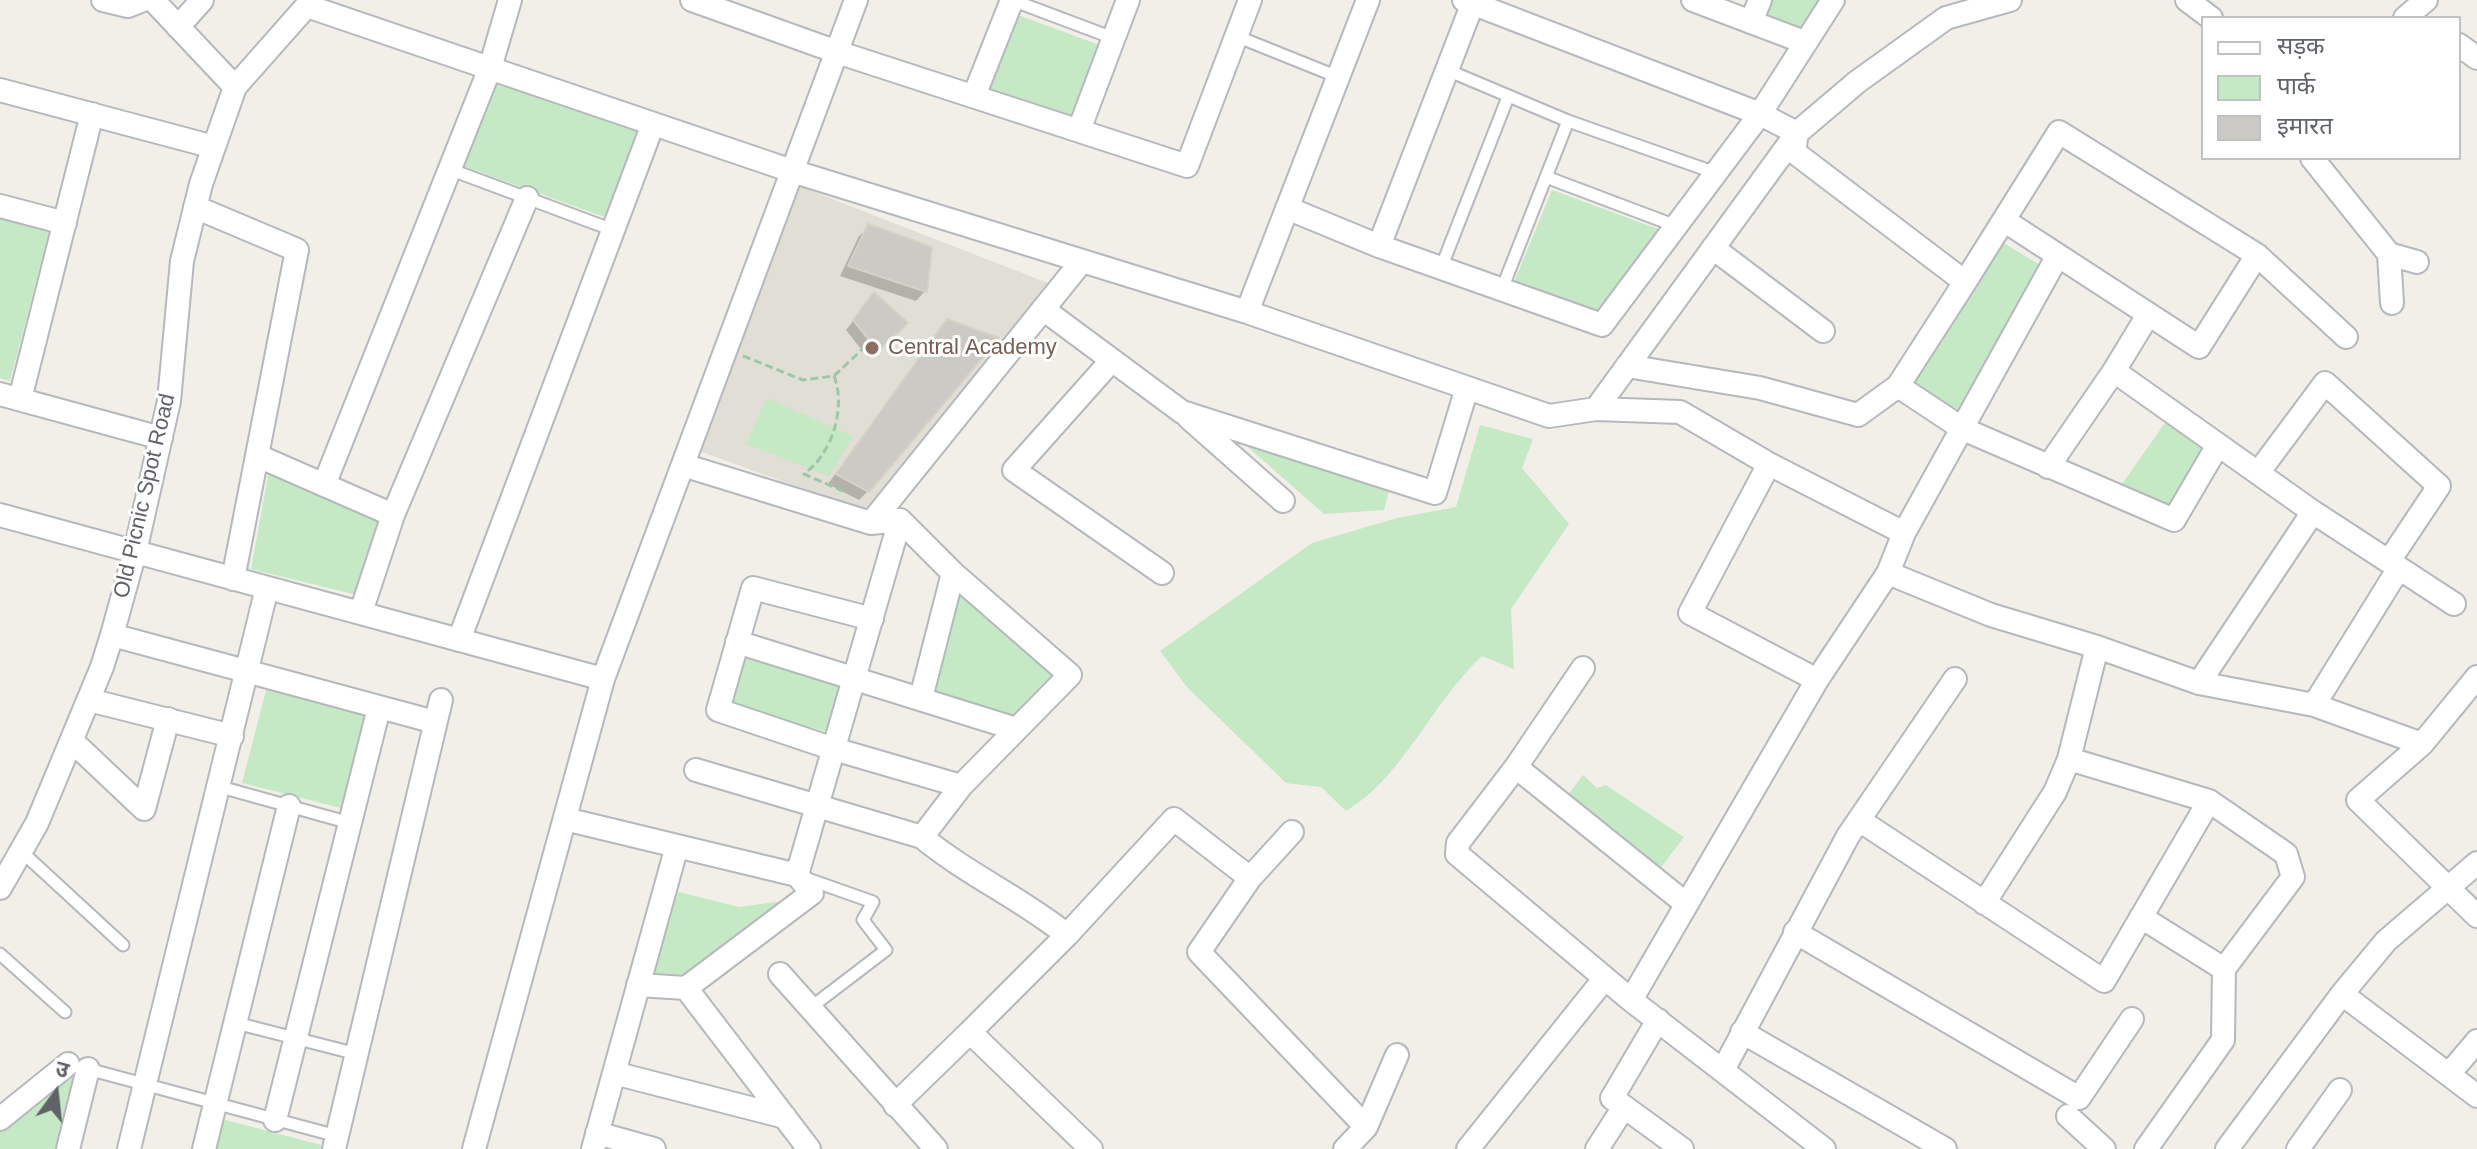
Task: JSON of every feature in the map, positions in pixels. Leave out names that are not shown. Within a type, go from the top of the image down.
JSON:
[{"type":"street","points":[[103,0],[128,6],[143,0]]},
{"type":"street","points":[[153,0],[235,87],[309,3],[792,171],[1247,312],[1549,416],[1596,409],[1680,412],[1769,464],[1904,533]]},
{"type":"street","points":[[178,27],[202,0]]},
{"type":"street","points":[[324,485],[490,68],[510,0]]},
{"type":"street","points":[[474,1149],[603,679],[856,0]]},
{"type":"street","points":[[974,96],[1012,0]]},
{"type":"street","points":[[1079,130],[1128,0]]},
{"type":"street","points":[[704,2],[837,52],[1187,166],[1250,0]]},
{"type":"street","points":[[1247,312],[1368,0]]},
{"type":"street","points":[[1693,0],[1804,42]]},
{"type":"street","points":[[1751,22],[1760,0]]},
{"type":"street","points":[[1287,208],[1379,246],[1602,325],[1760,114],[1833,0]]},
{"type":"street","points":[[1596,409],[1797,133],[1892,55],[1946,18],[2010,0]]},
{"type":"street","points":[[2187,0],[2208,16]]},
{"type":"street","points":[[1379,246],[1447,70],[1470,1],[1760,114],[1797,133]]},
{"type":"street","name":"Old Picnic Spot Road","points":[[3,877],[21,851],[72,741],[112,635],[135,552],[169,401],[182,261],[195,207],[235,87]]},
{"type":"street","points":[[0,90],[214,147]]},
{"type":"street","points":[[92,114],[65,223],[10,396],[161,438]]},
{"type":"street","points":[[459,640],[653,124]]},
{"type":"street","points":[[1627,366],[1760,388],[1858,415],[1898,386],[2059,132],[2257,255],[2346,337]]},
{"type":"street","points":[[1797,133],[1794,152],[1965,282]]},
{"type":"street","points":[[2314,160],[2389,254],[2392,303]]},
{"type":"street","points":[[361,612],[393,515],[527,198]]},
{"type":"street","points":[[0,206],[65,223]]},
{"type":"street","points":[[195,207],[297,250],[233,579]]},
{"type":"street","points":[[2005,221],[2199,347],[2257,255]]},
{"type":"street","points":[[1713,248],[1823,331]]},
{"type":"street","points":[[2389,254],[2417,262]]},
{"type":"street","points":[[1631,1000],[1817,680],[1888,573],[1904,533],[2057,257]]},
{"type":"street","points":[[871,523],[1082,261]]},
{"type":"street","points":[[1043,309],[1182,412],[1283,501]]},
{"type":"street","points":[[2048,467],[2148,315]]},
{"type":"street","points":[[1112,360],[1014,470],[1162,573]]},
{"type":"street","points":[[2114,371],[2313,512],[2454,604]]},
{"type":"street","points":[[2258,473],[2325,383],[2439,486],[2314,705]]},
{"type":"street","points":[[1898,386],[1963,429],[2174,520],[2218,445]]},
{"type":"street","points":[[1182,412],[1435,493],[1467,388]]},
{"type":"street","points":[[258,456],[393,515]]},
{"type":"street","points":[[1769,464],[1690,613],[1817,680]]},
{"type":"street","points":[[683,465],[871,523],[900,520]]},
{"type":"street","points":[[2199,683],[2313,512]]},
{"type":"street","points":[[0,515],[603,679]]},
{"type":"street","points":[[900,520],[953,573],[1070,675],[961,786],[922,837]]},
{"type":"street","points":[[797,875],[900,520]]},
{"type":"street","points":[[921,698],[953,573]]},
{"type":"street","points":[[1888,573],[1991,615],[2097,647],[2199,683],[2314,705],[2422,744]]},
{"type":"street","points":[[129,1149],[267,588]]},
{"type":"street","points":[[872,619],[753,588],[718,710],[834,749],[961,786]]},
{"type":"street","points":[[112,635],[379,708],[432,718],[435,722]]},
{"type":"street","points":[[737,642],[1016,729]]},
{"type":"street","points":[[1984,903],[2055,792],[2069,759],[2097,647]]},
{"type":"street","points":[[1583,668],[1516,767],[1458,843],[1457,854],[1631,1000],[1824,1149]]},
{"type":"street","points":[[2477,677],[2422,744],[2358,800],[2477,916]]},
{"type":"street","points":[[1723,1070],[1795,932],[1859,820],[1955,679]]},
{"type":"street","points":[[89,700],[232,736]]},
{"type":"street","points":[[335,1143],[441,700]]},
{"type":"street","points":[[275,1120],[379,708]]},
{"type":"street","points":[[72,741],[144,809],[168,719]]},
{"type":"street","points":[[2069,759],[2209,801],[2286,854],[2293,877],[2224,969],[2223,1040],[2146,1149]]},
{"type":"street","points":[[1516,767],[1685,903]]},
{"type":"street","points":[[696,770],[922,837],[959,867],[1036,909],[1067,935]]},
{"type":"street","points":[[1859,820],[2104,981],[2209,801]]},
{"type":"street","points":[[204,1149],[289,806]]},
{"type":"street","points":[[565,819],[797,875],[812,893],[686,988],[638,985]]},
{"type":"street","points":[[895,1105],[1067,935],[1174,819],[1250,878]]},
{"type":"street","points":[[1292,832],[1250,878],[1199,952],[1366,1127]]},
{"type":"street","points":[[654,1149],[595,1141],[677,846]]},
{"type":"street","points":[[2227,1149],[2342,994],[2386,941],[2477,863]]},
{"type":"street","points":[[2141,917],[2224,969]]},
{"type":"street","points":[[1795,932],[2079,1098],[2132,1019]]},
{"type":"street","points":[[780,974],[936,1149]]},
{"type":"street","points":[[1468,1149],[1605,978]]},
{"type":"street","points":[[686,988],[805,1147]]},
{"type":"street","points":[[2342,994],[2477,1096]]},
{"type":"street","points":[[1658,1020],[1612,1098],[1682,1149]]},
{"type":"street","points":[[970,1032],[1091,1149]]},
{"type":"street","points":[[1742,1032],[1945,1149]]},
{"type":"street","points":[[2449,1074],[2477,1041]]},
{"type":"street","points":[[1345,1149],[1366,1127],[1397,1055]]},
{"type":"street","points":[[0,1119],[78,1067]]},
{"type":"street","points":[[68,1149],[78,1067]]},
{"type":"street","points":[[614,1073],[785,1117]]},
{"type":"street","points":[[2298,1149],[2340,1090]]},
{"type":"street","points":[[1597,1149],[1624,1107]]},
{"type":"street","points":[[2068,1116],[2104,1149]]},
{"type":"lane","points":[[1012,0],[1113,38]]},
{"type":"lane","points":[[1236,36],[1338,77]]},
{"type":"lane","points":[[1447,70],[1568,121],[1716,173]]},
{"type":"lane","points":[[1441,268],[1508,97]]},
{"type":"lane","points":[[1502,289],[1568,121]]},
{"type":"lane","points":[[449,169],[613,230]]},
{"type":"lane","points":[[1546,177],[1676,226]]},
{"type":"lane","points":[[217,786],[350,823]]},
{"type":"lane","points":[[21,851],[123,945]]},
{"type":"lane","points":[[797,875],[873,902],[863,920],[886,950],[810,1008]]},
{"type":"lane","points":[[0,954],[65,1012]]},
{"type":"lane","points":[[236,1023],[295,1041],[357,1054]]},
{"type":"lane","points":[[78,1067],[275,1120],[335,1143]]},
{"type":"path","points":[[736,353],[803,380],[834,376],[868,344]]},
{"type":"path","points":[[834,376],[841,395],[836,423],[823,452],[804,474],[851,495]]},
{"type":"shaded area","name":"Central Academy","points":[[799,186],[1058,287],[870,513],[699,451]]},
{"type":"green space","points":[[1766,0],[1829,0],[1802,41],[1759,19]]},
{"type":"green space","points":[[1018,15],[1102,46],[1075,121],[988,91]]},
{"type":"green space","points":[[493,79],[638,126],[607,218],[460,165]]},
{"type":"green space","points":[[1552,190],[1661,230],[1601,312],[1514,282]]},
{"type":"green space","points":[[0,215],[50,228],[10,381],[0,378]]},
{"type":"green space","points":[[1997,239],[2040,265],[1956,414],[1907,382]]},
{"type":"green space","points":[[767,398],[853,436],[829,476],[746,444]]},
{"type":"green space","points":[[2167,420],[2208,446],[2169,513],[2120,487]]},
{"type":"green space","points":[[1480,425],[1533,439],[1522,468],[1569,524],[1511,609],[1514,669],[1482,656],[1464,674],[1385,778],[1346,811],[1321,787],[1286,783],[1187,687],[1160,651],[1312,543],[1397,518],[1456,507]]},
{"type":"green space","points":[[1232,433],[1390,486],[1384,510],[1324,514]]},
{"type":"green space","points":[[269,471],[389,526],[361,596],[251,569]]},
{"type":"green space","points":[[955,587],[1062,676],[1016,723],[927,692]]},
{"type":"green space","points":[[746,653],[843,682],[832,733],[732,706]]},
{"type":"green space","points":[[267,687],[370,713],[345,809],[242,783]]},
{"type":"green space","points":[[1583,775],[1597,788],[1606,785],[1684,837],[1656,874],[1565,799]]},
{"type":"green space","points":[[678,892],[739,907],[783,901],[683,979],[650,979]]},
{"type":"green space","points":[[66,1074],[77,1078],[59,1149],[0,1149],[0,1130]]},
{"type":"green space","points":[[222,1119],[321,1145],[320,1149],[214,1149]]},
{"type":"building","points":[[868,224],[932,247],[927,292],[848,266]]},
{"type":"building","points":[[874,292],[908,323],[878,351],[853,320]]},
{"type":"building","name":"Central Academy","points":[[947,319],[999,338],[869,492],[836,474]]},
{"type":"place","name":"Central Academy","points":[[872,348]]}]
